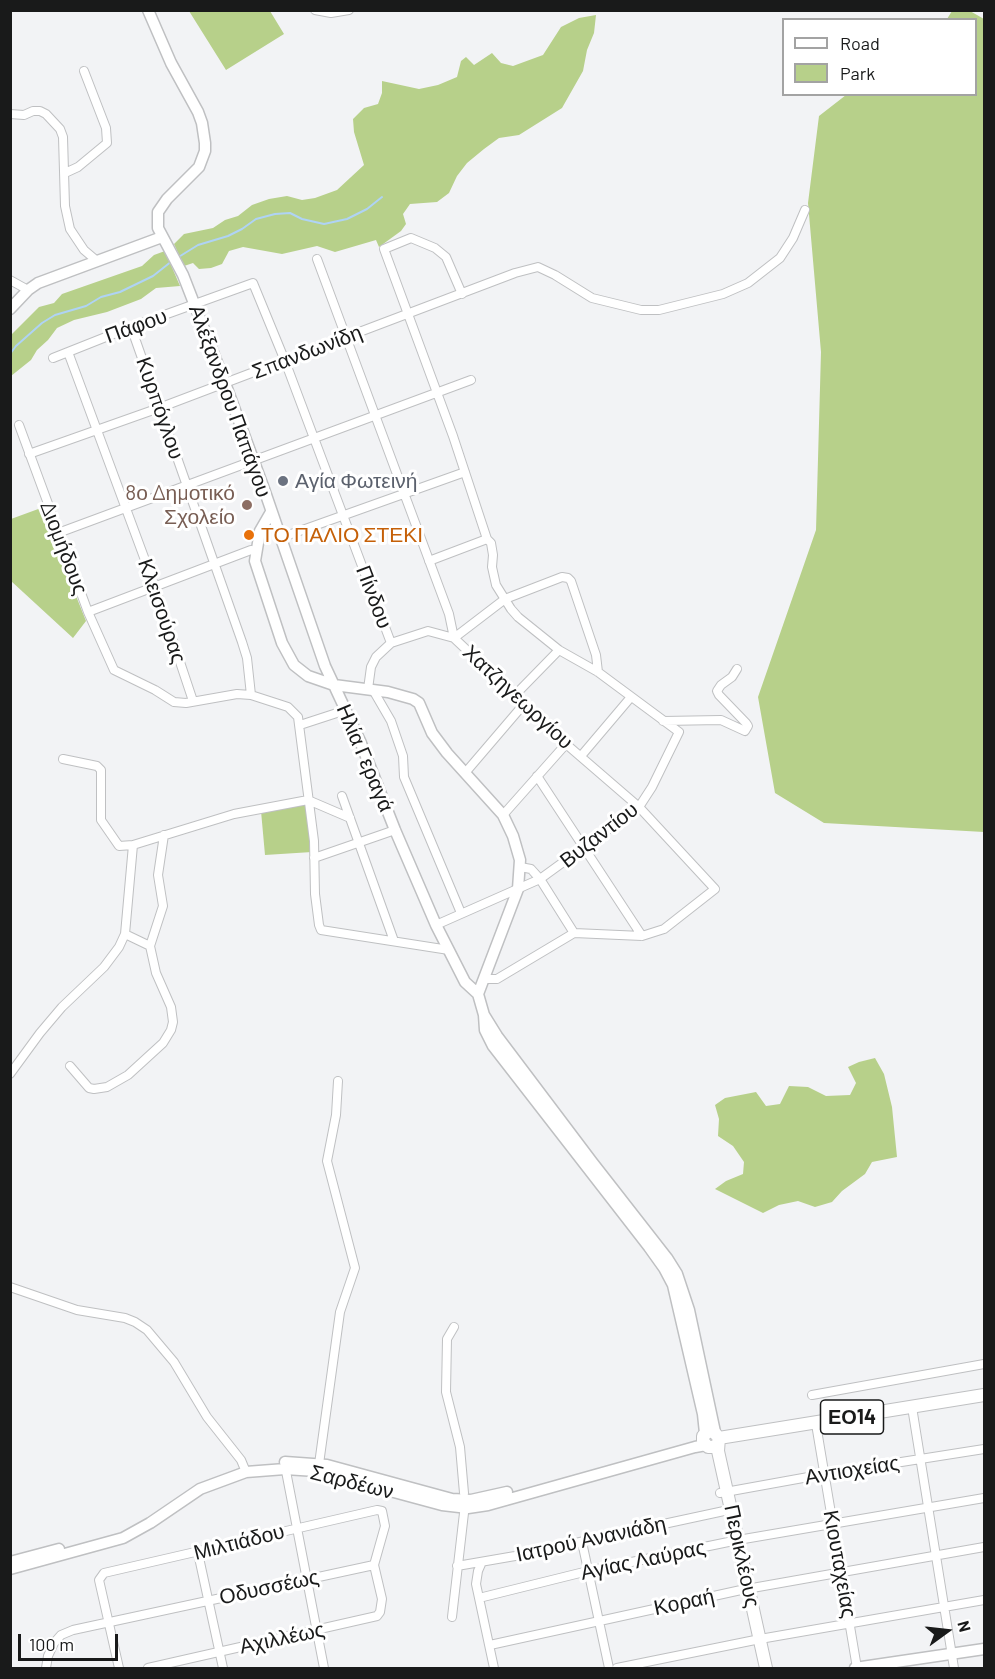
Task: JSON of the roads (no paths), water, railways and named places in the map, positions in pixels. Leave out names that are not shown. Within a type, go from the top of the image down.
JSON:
[{"type":"main road","name":"Σαρδέων","points":[[711,1439],[816,1424],[984,1395]]},
{"type":"main road","name":"Περικλέους","points":[[711,1439],[756,1640],[766,1668]]},
{"type":"main road","name":"Περικλέους","points":[[724,1493],[724,1511],[734,1541]]},
{"type":"main road","name":"Περικλέους","points":[[756,1640],[758,1668]]},
{"type":"street","points":[[10,309],[28,291],[48,279],[162,237],[156,221],[158,212],[167,199],[199,167],[206,151],[202,123],[171,63],[148,10]]},
{"type":"street","points":[[315,10],[331,13],[349,10]]},
{"type":"street","points":[[65,173],[78,167],[107,143],[106,128],[84,71]]},
{"type":"street","points":[[10,114],[24,115],[40,111],[46,114],[63,136],[65,206],[70,229],[84,250],[97,261]]},
{"type":"street","name":"Σπανδωνίδη","points":[[29,454],[159,408],[515,273],[538,267],[592,298],[640,310],[659,310],[723,294],[748,283],[780,258],[793,238],[805,210]]},
{"type":"street","name":"Αλέξανδρου Παπάγου","points":[[162,237],[171,249],[195,305],[271,512],[261,531],[255,561],[287,654],[294,665],[308,676],[334,686],[404,696],[419,703],[432,733],[503,815],[516,844],[520,867],[518,889],[478,994]]},
{"type":"street","points":[[462,294],[446,257],[435,248],[411,238],[384,249],[487,539],[491,543],[494,579],[518,617],[559,650],[598,672],[663,721],[721,720],[745,731],[748,726],[746,723],[717,691],[737,669]]},
{"type":"street","name":"Χατζηγεωργίου","points":[[318,259],[449,614],[454,638],[566,744],[639,807],[715,889],[664,929],[642,936]]},
{"type":"street","points":[[10,280],[28,291]]},
{"type":"street","name":"Πάφου","points":[[53,358],[253,283]]},
{"type":"street","name":"Πίνδου","points":[[253,283],[392,643]]},
{"type":"street","name":"Κυρπόγλου","points":[[131,327],[216,564],[247,658],[251,695]]},
{"type":"street","name":"Κλεισούρας","points":[[68,352],[155,587],[193,701]]},
{"type":"street","points":[[58,533],[471,380]]},
{"type":"street","name":"Διομήδους","points":[[19,425],[88,612],[114,670],[174,702],[193,701]]},
{"type":"street","points":[[280,538],[465,472]]},
{"type":"street","name":"Ηλία Γεραγά","points":[[271,512],[334,686],[360,741],[394,830],[448,950],[465,982],[478,994]]},
{"type":"street","points":[[429,561],[487,539]]},
{"type":"street","points":[[88,612],[251,550],[256,551]]},
{"type":"street","points":[[461,913],[404,777],[403,756],[391,721],[371,690],[371,667],[376,657],[392,643],[428,631],[454,638],[505,599],[562,577],[568,578],[572,586],[596,655],[598,672]]},
{"type":"street","points":[[515,695],[559,650]]},
{"type":"street","points":[[193,701],[226,695],[251,695],[288,707],[298,717],[314,858],[317,917],[321,930],[448,950]]},
{"type":"street","points":[[581,756],[631,697]]},
{"type":"street","points":[[465,773],[524,704]]},
{"type":"street","points":[[300,725],[346,711]]},
{"type":"street","name":"Βυζαντίου","points":[[436,925],[540,879],[639,807],[652,787],[679,732],[663,721]]},
{"type":"street","points":[[503,815],[566,744]]},
{"type":"street","points":[[63,759],[97,766],[101,770],[101,820],[119,846],[133,845],[234,814],[308,800],[350,818]]},
{"type":"street","points":[[537,776],[642,936]]},
{"type":"street","points":[[342,796],[394,941]]},
{"type":"street","points":[[314,858],[394,830]]},
{"type":"street","points":[[70,1066],[89,1088],[108,1088],[129,1075],[167,1037],[173,1022],[173,1015],[156,973],[150,946],[163,906],[158,876],[164,835]]},
{"type":"street","points":[[10,1074],[62,1007],[104,967],[119,947],[125,934],[133,845]]},
{"type":"street","points":[[520,867],[531,869],[540,879],[574,933]]},
{"type":"street","points":[[484,980],[497,979],[574,933],[642,936]]},
{"type":"street","points":[[125,934],[150,946]]},
{"type":"street","points":[[478,994],[484,1015],[497,1036],[677,1274],[689,1310],[711,1439]]},
{"type":"street","points":[[319,1464],[340,1312],[355,1268],[327,1161],[336,1115],[338,1081]]},
{"type":"street","points":[[10,1287],[77,1310],[117,1316],[135,1322],[147,1330],[174,1362],[207,1417],[245,1468]]},
{"type":"street","points":[[454,1327],[447,1339],[446,1392],[460,1447],[464,1493]]},
{"type":"street","points":[[812,1395],[984,1364]]},
{"type":"street","points":[[912,1407],[954,1668]]},
{"type":"street","name":"Κιουταχείας","points":[[816,1424],[856,1668]]},
{"type":"street","name":"Σαρδέων","points":[[10,1562],[120,1532],[144,1519],[186,1489],[220,1473],[245,1468],[319,1464],[443,1497],[471,1500],[711,1439]]},
{"type":"street","name":"Σαρδέων","points":[[285,1465],[321,1472],[442,1505],[468,1508],[695,1446],[711,1439]]},
{"type":"street","name":"Αντιοχείας","points":[[724,1493],[825,1474],[984,1449]]},
{"type":"street","points":[[285,1465],[324,1668]]},
{"type":"street","name":"Σαρδέων","points":[[10,1569],[123,1538],[150,1523],[178,1502],[245,1468]]},
{"type":"street","name":"Αγίας Λαύρας","points":[[479,1598],[588,1571],[734,1541],[833,1522],[984,1498]]},
{"type":"street","name":"Μιλτιάδου","points":[[109,1621],[99,1580],[104,1573],[377,1510],[382,1511],[385,1526],[374,1565]]},
{"type":"street","name":"Ιατρού Ανανιάδη","points":[[457,1566],[724,1511]]},
{"type":"street","points":[[452,1617],[464,1513]]},
{"type":"street","points":[[582,1542],[609,1668]]},
{"type":"street","name":"Κοραή","points":[[490,1645],[745,1590],[984,1547]]},
{"type":"street","points":[[198,1553],[223,1668]]},
{"type":"street","points":[[483,1562],[476,1580],[494,1668]]},
{"type":"street","name":"Οδυσσέως","points":[[46,1668],[50,1649],[61,1635],[73,1630],[374,1565]]},
{"type":"street","name":"Αχιλλέως","points":[[148,1668],[373,1617],[380,1612],[382,1599],[374,1565]]},
{"type":"street","points":[[617,1668],[756,1640],[984,1600]]},
{"type":"street","points":[[109,1621],[119,1668]]},
{"type":"street","points":[[856,1668],[984,1649]]},
{"type":"waterway","points":[[177,258],[198,245],[228,236],[256,219],[290,213],[302,219],[324,224],[347,219],[367,209],[382,197]]},
{"type":"waterway","points":[[10,354],[42,323],[55,315],[86,306],[101,297],[120,292],[153,276],[172,261]]},
{"type":"place","name":"Αγία Φωτεινή","points":[[283,481]]},
{"type":"place","name":"8ο Δημοτικό Σχολείο","points":[[247,505]]},
{"type":"place","name":"ΤΟ ΠΑΛΙΟ ΣΤΕΚΙ","points":[[249,535]]}]
